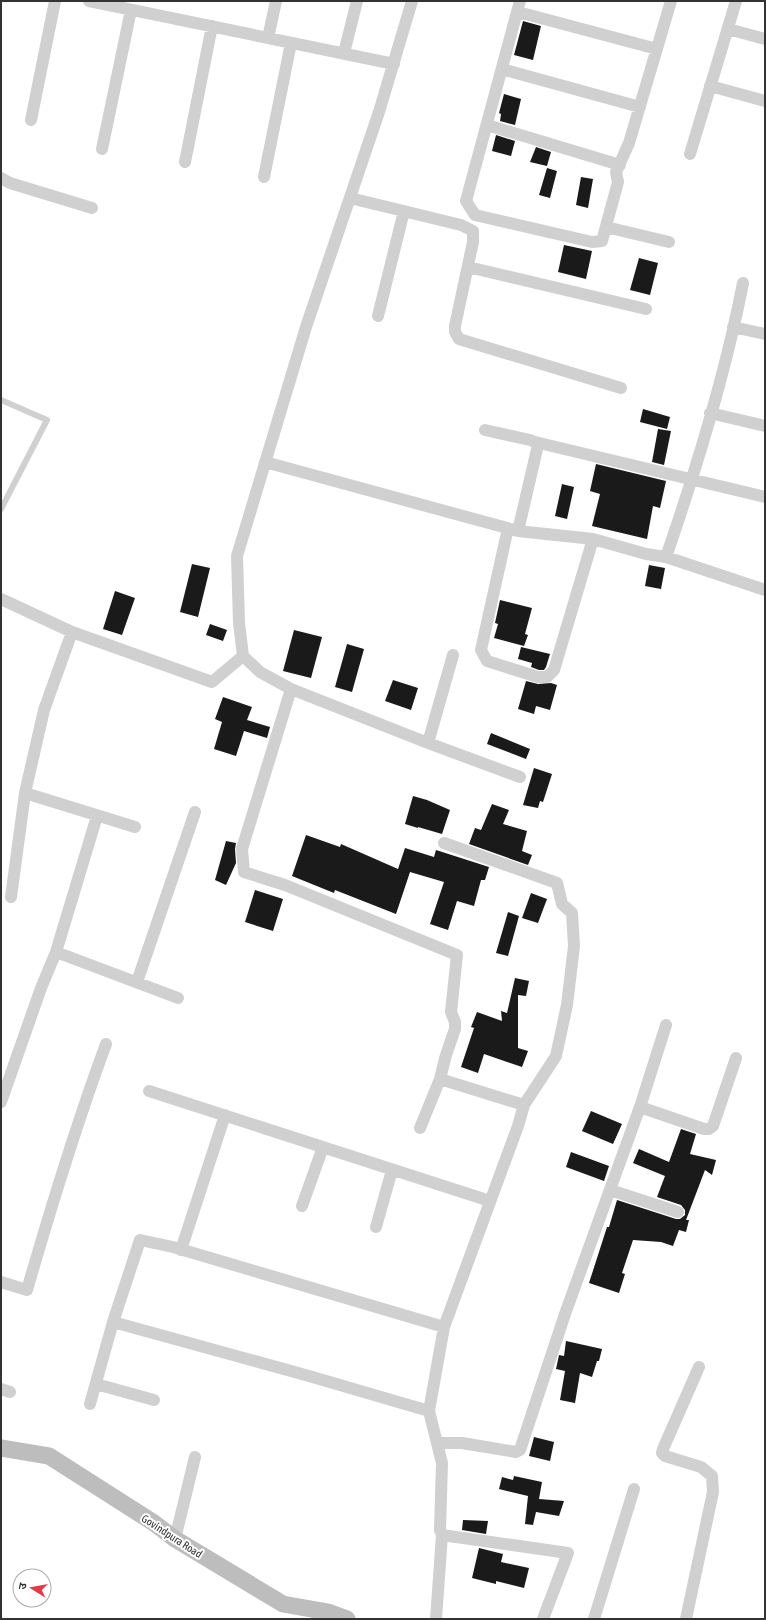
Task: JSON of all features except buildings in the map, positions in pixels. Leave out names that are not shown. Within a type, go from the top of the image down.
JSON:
[{"type":"street","points":[[31,120],[55,1]]},
{"type":"street","points":[[89,1],[394,64]]},
{"type":"street","points":[[268,38],[276,1]]},
{"type":"street","points":[[344,53],[357,1]]},
{"type":"street","points":[[412,1],[379,112],[306,327],[237,556],[239,623],[242,656],[260,672],[291,689],[428,743],[520,777]]},
{"type":"street","points":[[657,49],[519,6],[466,201],[475,215],[592,242],[602,241],[618,182],[616,172],[629,143],[640,107],[657,49],[671,1]]},
{"type":"street","points":[[690,154],[736,1]]},
{"type":"street","points":[[102,149],[131,10]]},
{"type":"street","points":[[185,162],[212,26]]},
{"type":"street","points":[[728,29],[765,39]]},
{"type":"street","points":[[264,177],[291,42]]},
{"type":"street","points":[[502,69],[640,107]]},
{"type":"street","points":[[710,86],[765,101]]},
{"type":"street","points":[[486,125],[620,164]]},
{"type":"street","points":[[1,178],[10,183],[92,208]]},
{"type":"street","points":[[350,198],[469,228],[473,231],[474,235],[455,326],[455,332],[459,339],[621,388]]},
{"type":"street","points":[[378,316],[404,211]]},
{"type":"street","points":[[606,227],[669,242]]},
{"type":"street","points":[[468,266],[646,309]]},
{"type":"street","points":[[666,557],[693,479],[743,283]]},
{"type":"street","points":[[733,327],[765,334]]},
{"type":"street","points":[[710,414],[765,426]]},
{"type":"street","points":[[485,430],[693,479],[765,498]]},
{"type":"street","points":[[535,442],[538,446],[538,450],[513,530],[481,650],[487,661],[538,677],[547,677],[554,670],[593,540]]},
{"type":"street","points":[[265,462],[513,530],[593,540],[646,554],[666,557],[765,590]]},
{"type":"street","points":[[1,599],[72,632],[212,682],[242,656]]},
{"type":"street","points":[[11,897],[25,793],[44,710],[72,632]]},
{"type":"street","points":[[428,743],[453,655]]},
{"type":"street","points":[[291,689],[242,849],[244,872],[285,884],[457,955],[450,1012],[455,1022],[455,1029],[440,1079],[420,1128]]},
{"type":"street","points":[[25,793],[135,827]]},
{"type":"street","points":[[137,982],[195,812]]},
{"type":"street","points":[[1,1102],[41,988],[56,952],[97,816]]},
{"type":"street","points":[[436,1619],[442,1535],[440,1530],[442,1463],[429,1411],[444,1327],[518,1126],[524,1105],[556,1056],[567,1005],[574,946],[572,913],[562,904],[557,884],[444,843]]},
{"type":"street","points":[[56,952],[178,998]]},
{"type":"street","points":[[437,1443],[462,1443],[516,1452],[520,1450],[539,1390],[640,1107],[666,1025]]},
{"type":"street","points":[[1,1282],[27,1290],[79,1115],[106,1044]]},
{"type":"street","points":[[640,1107],[704,1129],[709,1129],[713,1126],[736,1058]]},
{"type":"street","points":[[440,1079],[524,1105]]},
{"type":"street","points":[[149,1091],[490,1201]]},
{"type":"street","points":[[181,1250],[225,1115]]},
{"type":"street","points":[[302,1206],[323,1147]]},
{"type":"street","points":[[376,1227],[392,1170]]},
{"type":"street","points":[[610,1190],[678,1212]]},
{"type":"street","points":[[90,1404],[113,1322],[140,1240],[181,1250],[444,1327]]},
{"type":"street","points":[[113,1322],[429,1411]]},
{"type":"street","points":[[686,1619],[713,1492],[712,1476],[701,1467],[665,1456],[662,1453],[699,1367]]},
{"type":"street","points":[[96,1384],[154,1400]]},
{"type":"street","name":"Govindpura Road","points":[[1,1448],[49,1456],[154,1523],[175,1539],[283,1604],[328,1612],[347,1619]]},
{"type":"street","points":[[175,1539],[195,1457]]},
{"type":"street","points":[[594,1619],[634,1489]]},
{"type":"street","points":[[442,1535],[568,1553],[543,1619]]},
{"type":"lane","points":[[1,400],[47,420],[1,510]]}]
